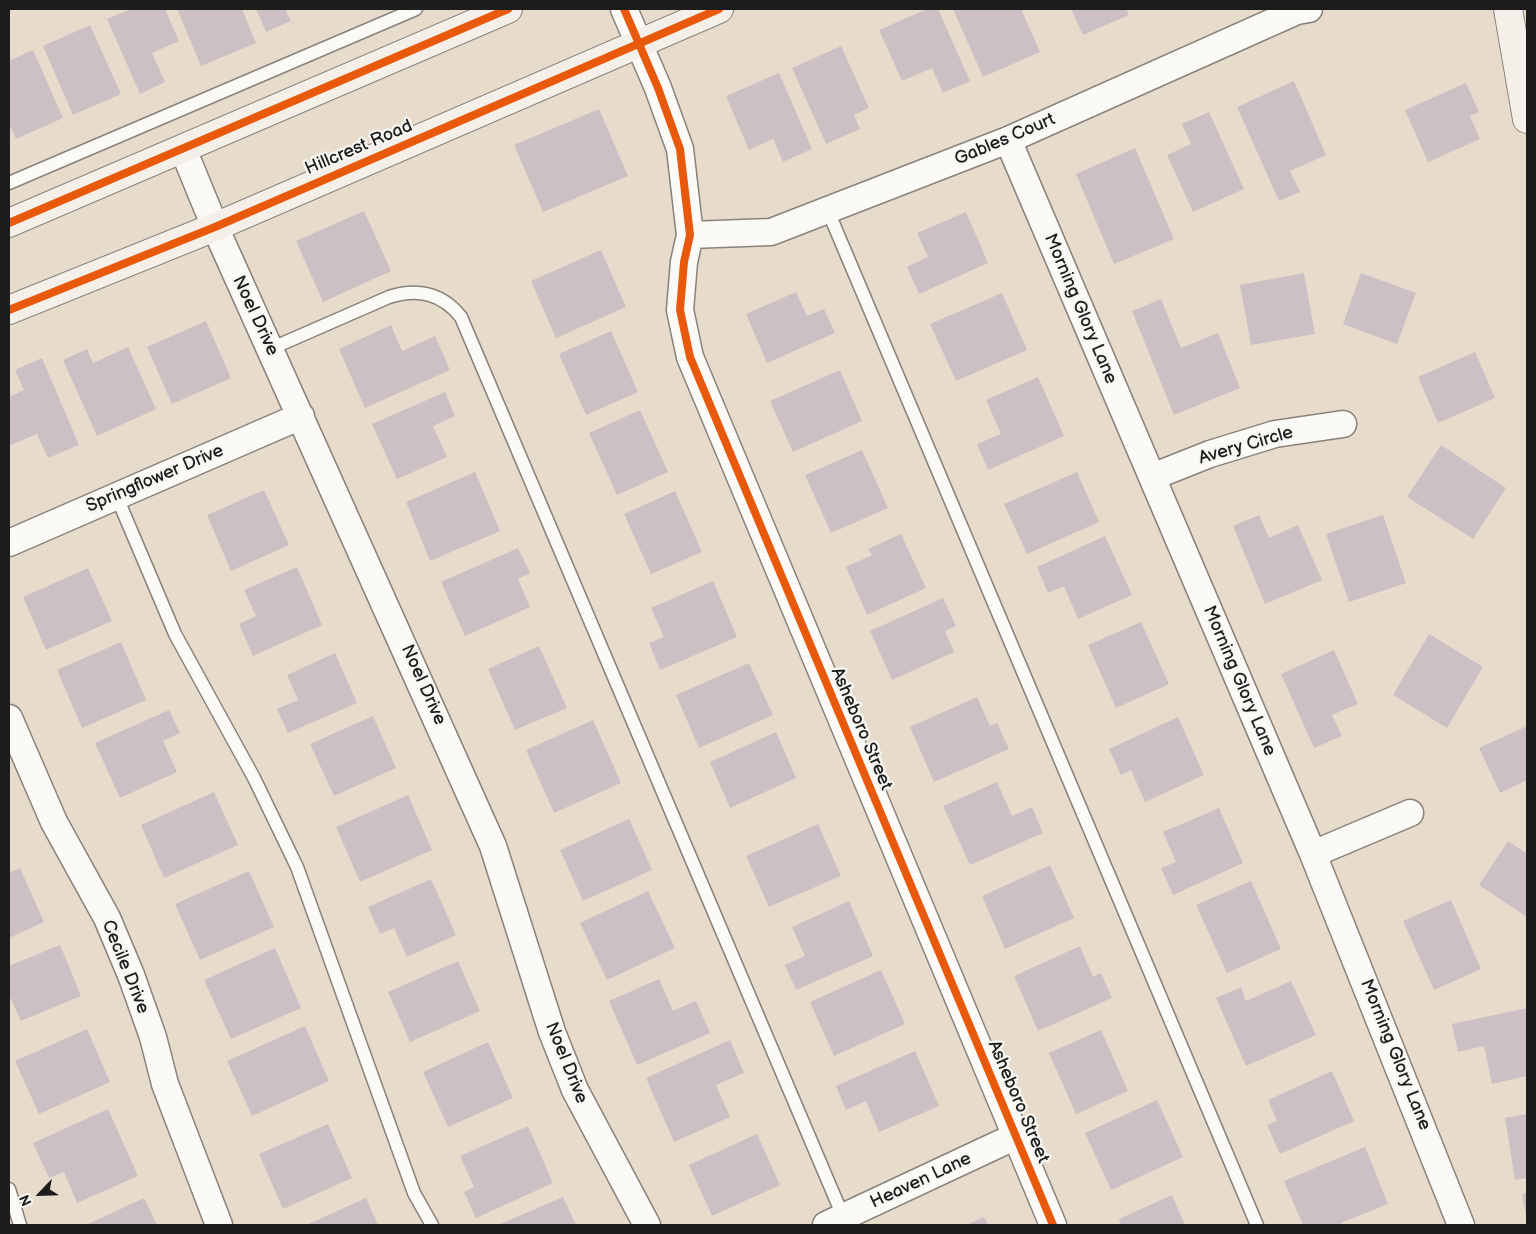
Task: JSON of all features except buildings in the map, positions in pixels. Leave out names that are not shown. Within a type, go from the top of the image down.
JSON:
[{"type":"main road","points":[[9,223],[508,9]]},
{"type":"main road","name":"Hillcrest Road","points":[[9,310],[215,227],[719,9]]},
{"type":"main road","points":[[1508,9],[1527,119]]},
{"type":"street","name":"Asheboro Street","points":[[624,9],[670,118],[680,149],[690,235],[684,262],[680,310],[690,357],[1053,1225]]},
{"type":"street","name":"Gables Court","points":[[690,235],[772,232],[1008,140],[1297,11],[1309,9]]},
{"type":"street","name":"Morning Glory Lane","points":[[1008,140],[1313,854],[1461,1225]]},
{"type":"street","name":"Noel Drive","points":[[183,149],[215,227],[493,846],[552,1032],[575,1090],[647,1225]]},
{"type":"street","name":"Springflower Drive","points":[[9,544],[116,495],[301,416]]},
{"type":"street","name":"Avery Circle","points":[[1152,477],[1210,454],[1275,434],[1343,424]]},
{"type":"street","name":"Cecile Drive","points":[[9,718],[54,822],[110,926],[153,1037],[165,1084],[219,1225]]},
{"type":"street","points":[[1313,854],[1410,813]]},
{"type":"street","name":"Heaven Lane","points":[[839,1223],[1016,1136]]},
{"type":"lane","points":[[9,183],[416,9]]},
{"type":"lane","points":[[828,211],[1257,1225]]},
{"type":"lane","points":[[270,349],[389,297],[409,292],[432,294],[445,301],[461,317],[839,1223]]},
{"type":"lane","points":[[116,495],[175,634],[254,778],[298,867],[414,1193],[432,1225]]},
{"type":"lane","points":[[9,1188],[20,1225]]},
{"type":"cycle path","points":[[9,223],[508,9]]},
{"type":"cycle path","points":[[624,9],[658,88],[680,149],[690,235],[684,262],[680,310],[690,357],[1053,1225]]},
{"type":"cycle path","points":[[9,310],[215,227],[719,9]]}]
